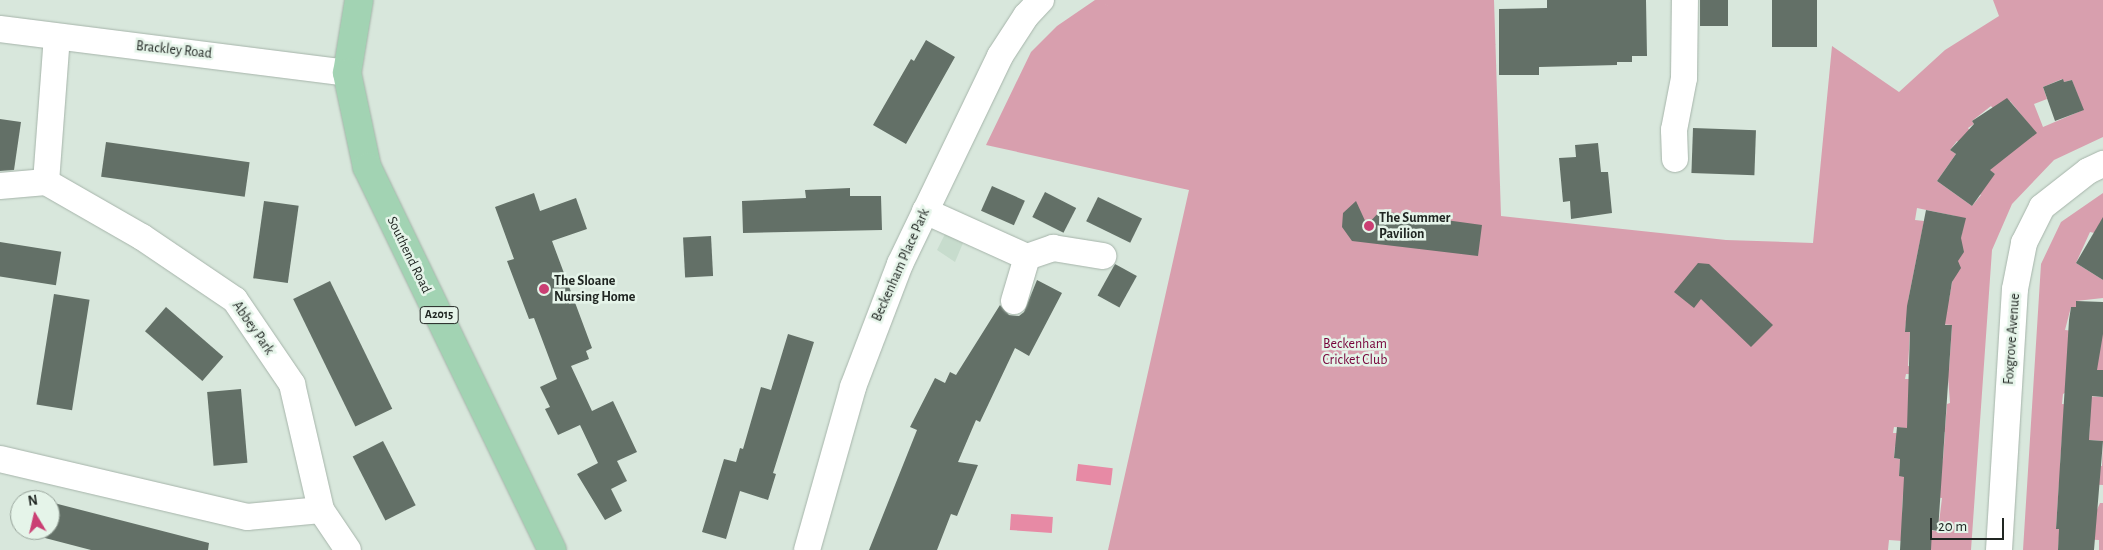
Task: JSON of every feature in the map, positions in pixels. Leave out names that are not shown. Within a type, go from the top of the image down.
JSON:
[{"type":"main road","name":"Southend Road","points":[[359,0],[347,73],[367,167],[552,550]]},
{"type":"street","name":"Beckenham Place Park","points":[[807,550],[839,428],[889,290],[1000,56],[1026,16],[1041,0]]},
{"type":"street","points":[[1675,158],[1674,130],[1684,78],[1685,0]]},
{"type":"street","name":"Brackley Road","points":[[0,29],[347,73]]},
{"type":"street","points":[[0,186],[46,182],[57,37]]},
{"type":"street","name":"Foxgrove Avenue","points":[[2000,550],[2015,289],[2024,243],[2042,207],[2088,171],[2103,164]]},
{"type":"street","name":"Abbey Park","points":[[46,182],[142,237],[235,300],[292,384],[321,510],[348,550]]},
{"type":"street","points":[[925,211],[1027,256],[1053,248],[1103,256]]},
{"type":"street","points":[[1014,300],[1027,256]]},
{"type":"street","points":[[0,459],[247,517],[321,510]]},
{"type":"shaded area","points":[[945,234],[963,243],[955,262],[937,250]]},
{"type":"shaded area","points":[[1078,464],[1113,468],[1111,485],[1076,481]]},
{"type":"shaded area","points":[[1011,514],[1053,517],[1052,533],[1010,530]]},
{"type":"green space","name":"Beckenham Cricket Club","points":[[1095,0],[1494,0],[1501,216],[1726,240],[1813,243],[1832,46],[1899,92],[1945,50],[1999,16],[1993,0],[2103,0],[2103,137],[2054,160],[2012,204],[1992,250],[1971,550],[1931,550],[1931,543],[1889,540],[1888,550],[1108,550],[1189,190],[986,145],[1031,52],[1057,26]],"holes":[[[2062,79],[2064,82],[2072,80],[2083,110],[2043,127],[2034,104],[2047,99],[2043,87]],[[2010,101],[2036,133],[1975,138],[1968,128],[1974,124],[1972,121],[1991,106],[1996,112]],[[1957,141],[1962,145],[1960,149],[1995,174],[1977,192],[1981,195],[1972,206],[1937,181],[1956,154],[1950,150]],[[1917,208],[1955,216],[1963,228],[1955,264],[1959,264],[1960,270],[1954,272],[1949,299],[1937,306],[1908,301],[1924,221],[1915,220]],[[1906,322],[1952,325],[1949,369],[1908,366],[1910,332],[1905,331]],[[1906,374],[1948,376],[1950,403],[1947,404],[1945,428],[1910,379],[1905,379]],[[1894,427],[1945,432],[1943,459],[1936,479],[1899,476],[1900,459],[1894,458],[1895,446],[1901,446],[1902,433],[1893,433]],[[1903,494],[1942,498],[1938,531],[1916,529],[1916,515],[1902,513]]]},
{"type":"green space","points":[[2103,193],[2103,235],[2090,232],[2076,263],[2103,280],[2103,298],[2076,301],[2076,307],[2071,307],[2065,330],[2103,334],[2103,370],[2063,394],[2062,404],[2083,405],[2083,396],[2103,397],[2103,441],[2089,440],[2090,424],[2062,438],[2060,463],[2102,466],[2103,445],[2103,485],[2059,483],[2056,528],[2096,512],[2100,503],[2103,503],[2103,550],[2099,550],[2099,540],[2059,538],[2058,550],[2023,550],[2041,264],[2061,222]]},
{"type":"building","points":[[1547,0],[1646,0],[1647,56],[1632,56],[1632,62],[1617,62],[1617,65],[1539,67],[1539,75],[1499,75],[1499,9],[1547,8]]},
{"type":"building","points":[[1700,0],[1728,0],[1728,26],[1700,26]]},
{"type":"building","points":[[1772,0],[1817,0],[1817,47],[1772,47]]},
{"type":"building","points":[[926,40],[955,57],[906,144],[873,125],[911,59],[914,61]]},
{"type":"building","points":[[2063,79],[2064,82],[2072,80],[2084,110],[2055,121],[2043,87]]},
{"type":"building","points":[[2007,98],[2037,133],[1990,170],[1995,174],[1972,206],[1937,181],[1956,154],[1950,150],[1974,124],[1972,121]]},
{"type":"building","points":[[0,119],[21,122],[14,170],[0,171]]},
{"type":"building","points":[[1693,128],[1756,130],[1754,175],[1691,173]]},
{"type":"building","points":[[106,142],[250,162],[245,197],[101,177]]},
{"type":"building","points":[[1598,143],[1601,172],[1608,172],[1612,213],[1571,219],[1570,201],[1563,202],[1559,158],[1576,157],[1575,145]]},
{"type":"building","points":[[992,186],[1025,201],[1014,225],[981,211]]},
{"type":"building","points":[[850,188],[850,196],[881,196],[882,230],[743,233],[742,201],[806,198],[805,190]]},
{"type":"building","points":[[1045,192],[1076,208],[1063,233],[1032,217]]},
{"type":"building","name":"The Sloane Nursing Home","points":[[534,193],[540,211],[576,198],[587,229],[552,241],[592,348],[586,351],[589,359],[571,366],[592,411],[613,401],[637,452],[617,461],[627,481],[611,489],[622,511],[605,520],[577,474],[598,463],[580,425],[558,435],[545,409],[550,407],[540,387],[557,379],[534,318],[529,319],[507,261],[514,259],[495,207]]},
{"type":"building","points":[[1098,197],[1142,218],[1130,243],[1086,221]]},
{"type":"building","points":[[264,201],[299,206],[288,283],[253,278]]},
{"type":"building","points":[[1356,201],[1367,225],[1380,211],[1482,225],[1478,256],[1352,241],[1342,227],[1343,213]]},
{"type":"building","points":[[1926,210],[1966,218],[1961,238],[1964,252],[1958,261],[1961,268],[1952,282],[1945,325],[1952,325],[1938,531],[1932,530],[1931,550],[1900,550],[1904,477],[1899,476],[1900,459],[1894,458],[1897,427],[1907,428],[1910,332],[1905,332],[1907,306]]},
{"type":"building","points":[[2103,217],[2103,280],[2076,263]]},
{"type":"building","points":[[711,236],[713,276],[685,277],[683,237]]},
{"type":"building","points":[[0,242],[61,252],[56,285],[0,276]]},
{"type":"building","points":[[1698,263],[1709,264],[1773,325],[1751,347],[1701,299],[1694,308],[1674,292]]},
{"type":"building","points":[[1115,264],[1137,276],[1119,308],[1098,295]]},
{"type":"building","points":[[1037,280],[1062,293],[1029,356],[1015,348],[980,422],[976,420],[958,462],[978,465],[957,516],[951,514],[937,550],[869,550],[917,430],[910,427],[935,378],[945,383],[950,372],[956,375],[1000,305],[1009,315],[1019,316],[1024,312]]},
{"type":"building","points":[[330,281],[392,409],[355,427],[293,299]]},
{"type":"building","points":[[54,294],[90,300],[72,410],[36,405]]},
{"type":"building","points":[[2076,301],[2103,302],[2103,334],[2097,370],[2103,370],[2103,397],[2092,396],[2089,440],[2103,441],[2094,550],[2058,550],[2059,529],[2056,529],[2069,320],[2071,307],[2076,307]]},
{"type":"building","points":[[166,307],[223,357],[202,381],[145,331]]},
{"type":"building","points":[[788,334],[814,342],[773,473],[776,474],[768,500],[740,491],[726,539],[702,532],[724,459],[736,462],[740,448],[743,449],[761,387],[771,390]]},
{"type":"building","points":[[241,389],[247,463],[214,466],[207,392]]},
{"type":"building","points":[[383,441],[416,505],[385,521],[353,456]]},
{"type":"building","points":[[60,505],[209,543],[208,550],[91,550],[53,540],[60,540]]},
{"type":"place","name":"The Summer Pavilion","points":[[1369,226]]},
{"type":"place","name":"The Sloane Nursing Home","points":[[544,289]]}]
